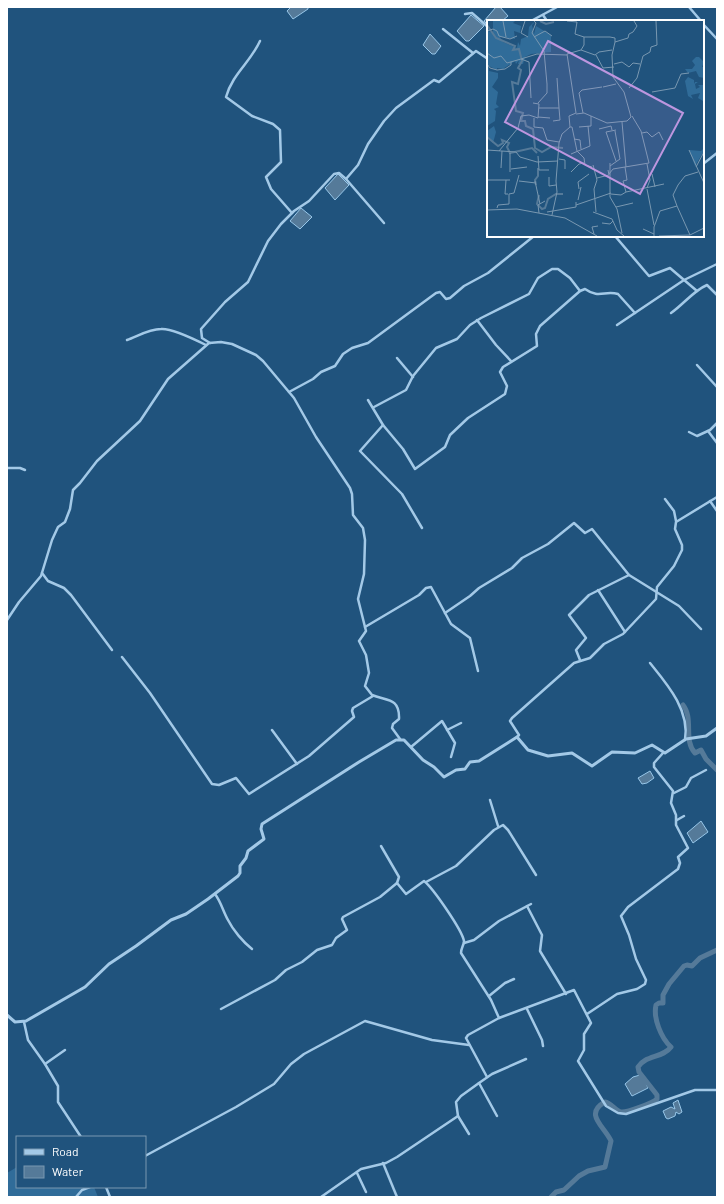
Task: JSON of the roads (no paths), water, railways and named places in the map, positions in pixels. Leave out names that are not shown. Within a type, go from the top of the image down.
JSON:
[{"type":"street","points":[[533,20],[551,8],[557,7]]},
{"type":"street","points":[[689,7],[700,20]]},
{"type":"street","points":[[465,14],[472,13],[487,26]]},
{"type":"street","points":[[543,14],[546,20]]},
{"type":"street","points":[[704,25],[717,40]]},
{"type":"street","points":[[443,29],[474,53]]},
{"type":"street","points":[[260,41],[254,53],[236,73],[226,97],[252,116],[273,124],[280,130],[281,162],[266,177],[272,188],[292,213]]},
{"type":"street","points":[[346,179],[358,165],[371,138],[394,110],[434,80],[439,82],[476,51],[487,58]]},
{"type":"street","points":[[704,163],[717,153]]},
{"type":"street","points":[[211,343],[202,338],[201,329],[225,302],[248,282],[272,235],[292,213],[309,201],[334,174],[339,173],[346,179],[384,223]]},
{"type":"street","points":[[289,392],[313,379],[323,371],[335,366],[344,354],[352,348],[368,343],[436,293],[441,293],[446,300],[450,298],[464,286],[490,272],[533,237]]},
{"type":"street","points":[[616,237],[649,276],[670,268],[697,291]]},
{"type":"street","points":[[617,325],[684,281],[717,264]]},
{"type":"street","points":[[374,407],[406,390],[413,377],[433,351],[439,346],[457,339],[477,320],[529,294],[535,280],[552,268],[563,272],[580,290]]},
{"type":"street","points":[[671,313],[684,304],[697,291],[707,285],[717,295]]},
{"type":"street","points":[[368,400],[374,407],[383,425],[404,449],[415,469],[445,447],[450,435],[468,418],[505,394],[507,386],[500,372],[504,366],[537,346],[536,334],[540,326],[580,290],[585,289],[592,294],[601,295],[618,294],[635,313]]},
{"type":"street","points":[[477,320],[496,345],[511,361]]},
{"type":"street","points":[[127,340],[146,332],[162,329],[198,340],[206,345]]},
{"type":"street","points":[[7,620],[19,602],[39,580],[53,536],[58,527],[65,522],[71,507],[73,490],[80,484],[97,461],[140,421],[168,379],[206,345],[211,343],[221,342],[232,344],[256,355],[289,392],[352,494],[353,515],[361,526],[365,540],[364,574],[358,598],[366,631],[359,641],[366,655],[369,673],[365,686],[370,694],[388,699],[397,708],[398,719],[393,724],[392,728],[400,739],[411,747],[421,759],[436,769],[444,777],[456,770],[465,769],[470,762],[479,761],[517,737],[519,734],[511,720],[560,674],[574,663],[590,658],[604,644],[625,632],[656,599],[658,594],[657,587],[674,566],[682,550],[681,543],[675,529],[675,514],[665,498]]},
{"type":"street","points":[[398,358],[413,377]]},
{"type":"street","points":[[697,365],[717,387]]},
{"type":"street","points":[[690,432],[697,436],[708,431],[717,423]]},
{"type":"street","points":[[383,425],[360,451],[402,494],[422,528]]},
{"type":"street","points":[[708,431],[717,443]]},
{"type":"street","points":[[7,468],[20,468],[25,470]]},
{"type":"street","points":[[676,522],[717,496]]},
{"type":"street","points":[[710,501],[717,510]]},
{"type":"street","points":[[444,613],[470,596],[479,588],[512,568],[526,556],[548,544],[574,523],[585,533],[592,529],[629,576],[679,606],[701,629]]},
{"type":"street","points":[[42,573],[48,581],[64,588],[71,595],[112,650]]},
{"type":"street","points":[[580,660],[576,648],[586,638],[569,615],[589,595],[629,576]]},
{"type":"street","points":[[365,627],[415,598],[428,587],[431,588],[452,626],[470,638],[478,671]]},
{"type":"street","points":[[598,590],[625,632]]},
{"type":"street","points":[[122,657],[150,694],[212,784],[219,785],[236,778],[250,794],[297,764],[352,721],[354,717],[352,711],[354,708],[373,696]]},
{"type":"street","points":[[650,663],[665,682],[683,712],[686,723],[686,739]]},
{"type":"street","points":[[411,747],[442,721],[455,743],[451,757]]},
{"type":"street","points":[[447,730],[461,723]]},
{"type":"street","points":[[674,793],[654,767],[654,763],[663,753],[686,739],[706,736],[717,728]]},
{"type":"street","points":[[272,730],[297,764]]},
{"type":"street","points":[[517,737],[528,750],[548,756],[572,754],[592,766],[612,752],[635,753],[652,745],[663,753]]},
{"type":"street","points":[[7,1015],[15,1022],[24,1022],[85,988],[106,966],[136,946],[164,924],[186,914],[238,876],[240,873],[240,866],[246,858],[248,851],[264,839],[260,829],[262,824],[359,762],[400,739]]},
{"type":"street","points":[[587,1014],[616,994],[637,989],[645,984],[646,980],[636,959],[629,935],[620,916],[628,907],[679,866],[678,857],[688,848],[676,825],[677,820],[671,803],[674,793],[686,787],[691,778],[706,770]]},
{"type":"street","points":[[490,800],[498,826]]},
{"type":"street","points":[[677,820],[684,816]]},
{"type":"street","points":[[397,883],[406,894],[416,885],[426,882],[456,866],[498,826],[504,825],[536,875]]},
{"type":"street","points":[[221,1009],[275,980],[286,970],[302,962],[318,950],[325,946],[327,947],[332,945],[336,938],[347,930],[342,919],[343,917],[380,897],[397,883],[399,877],[381,846]]},
{"type":"street","points":[[426,882],[454,922],[464,943],[461,952],[489,996],[499,1018]]},
{"type":"street","points":[[215,894],[223,907],[227,919],[252,949]]},
{"type":"street","points":[[464,943],[474,940],[499,921],[531,904]]},
{"type":"street","points":[[527,906],[542,935],[540,951],[566,994]]},
{"type":"street","points":[[489,996],[505,983],[514,979]]},
{"type":"street","points":[[487,1077],[466,1038],[468,1035],[499,1018],[527,1009],[574,990],[592,1023],[584,1034],[584,1050],[578,1061],[603,1100],[604,1104],[613,1110],[626,1114],[695,1090],[717,1090]]},
{"type":"street","points":[[527,1009],[542,1040],[543,1046]]},
{"type":"street","points":[[146,1155],[236,1107],[274,1084],[291,1064],[304,1054],[365,1021],[432,1040],[470,1045]]},
{"type":"street","points":[[24,1022],[28,1040],[58,1086],[58,1102],[80,1136]]},
{"type":"street","points":[[44,1064],[65,1050]]},
{"type":"street","points":[[469,1134],[458,1116],[456,1102],[460,1096],[487,1077],[526,1059]]},
{"type":"street","points":[[479,1083],[497,1116]]},
{"type":"street","points":[[320,1197],[357,1172],[374,1165],[383,1164],[397,1157],[458,1116]]},
{"type":"street","points":[[383,1164],[397,1197]]},
{"type":"street","points":[[357,1172],[366,1192]]},
{"type":"street","points":[[76,1197],[82,1190],[87,1188]]},
{"type":"water","points":[[291,7],[308,7],[308,9],[293,19],[287,11]]},
{"type":"water","points":[[496,7],[500,7],[508,16],[503,20],[487,20],[487,24],[484,21]]},
{"type":"water","points":[[471,15],[484,26],[469,41],[466,41],[457,31]]},
{"type":"water","points":[[430,34],[441,46],[435,54],[432,54],[423,45]]},
{"type":"water","points":[[338,174],[349,185],[335,200],[325,188]]},
{"type":"water","points":[[301,208],[312,217],[300,229],[290,221]]},
{"type":"water","points":[[650,771],[654,778],[647,783],[642,784],[638,778]]},
{"type":"water","points":[[701,821],[708,832],[693,843],[687,833]]},
{"type":"water","points":[[640,1075],[644,1079],[648,1088],[632,1096],[625,1084],[633,1077]]},
{"type":"water","points":[[678,1100],[682,1112],[679,1114],[676,1112],[675,1116],[668,1119],[666,1118],[663,1111],[671,1107],[675,1109],[673,1103]]},
{"type":"waterway","points":[[683,705],[688,717],[691,748],[695,753],[701,750],[706,759],[717,770]]},
{"type":"waterway","points":[[551,1197],[556,1192],[564,1190],[579,1176],[588,1171],[605,1167],[611,1141],[596,1116],[596,1111],[599,1107],[605,1102],[619,1111],[624,1112],[657,1099],[657,1095],[639,1072],[638,1067],[645,1060],[668,1051],[671,1047],[667,1043],[659,1028],[655,1010],[656,1005],[663,1003],[663,995],[669,984],[684,966],[692,966],[700,958],[717,950]]}]
